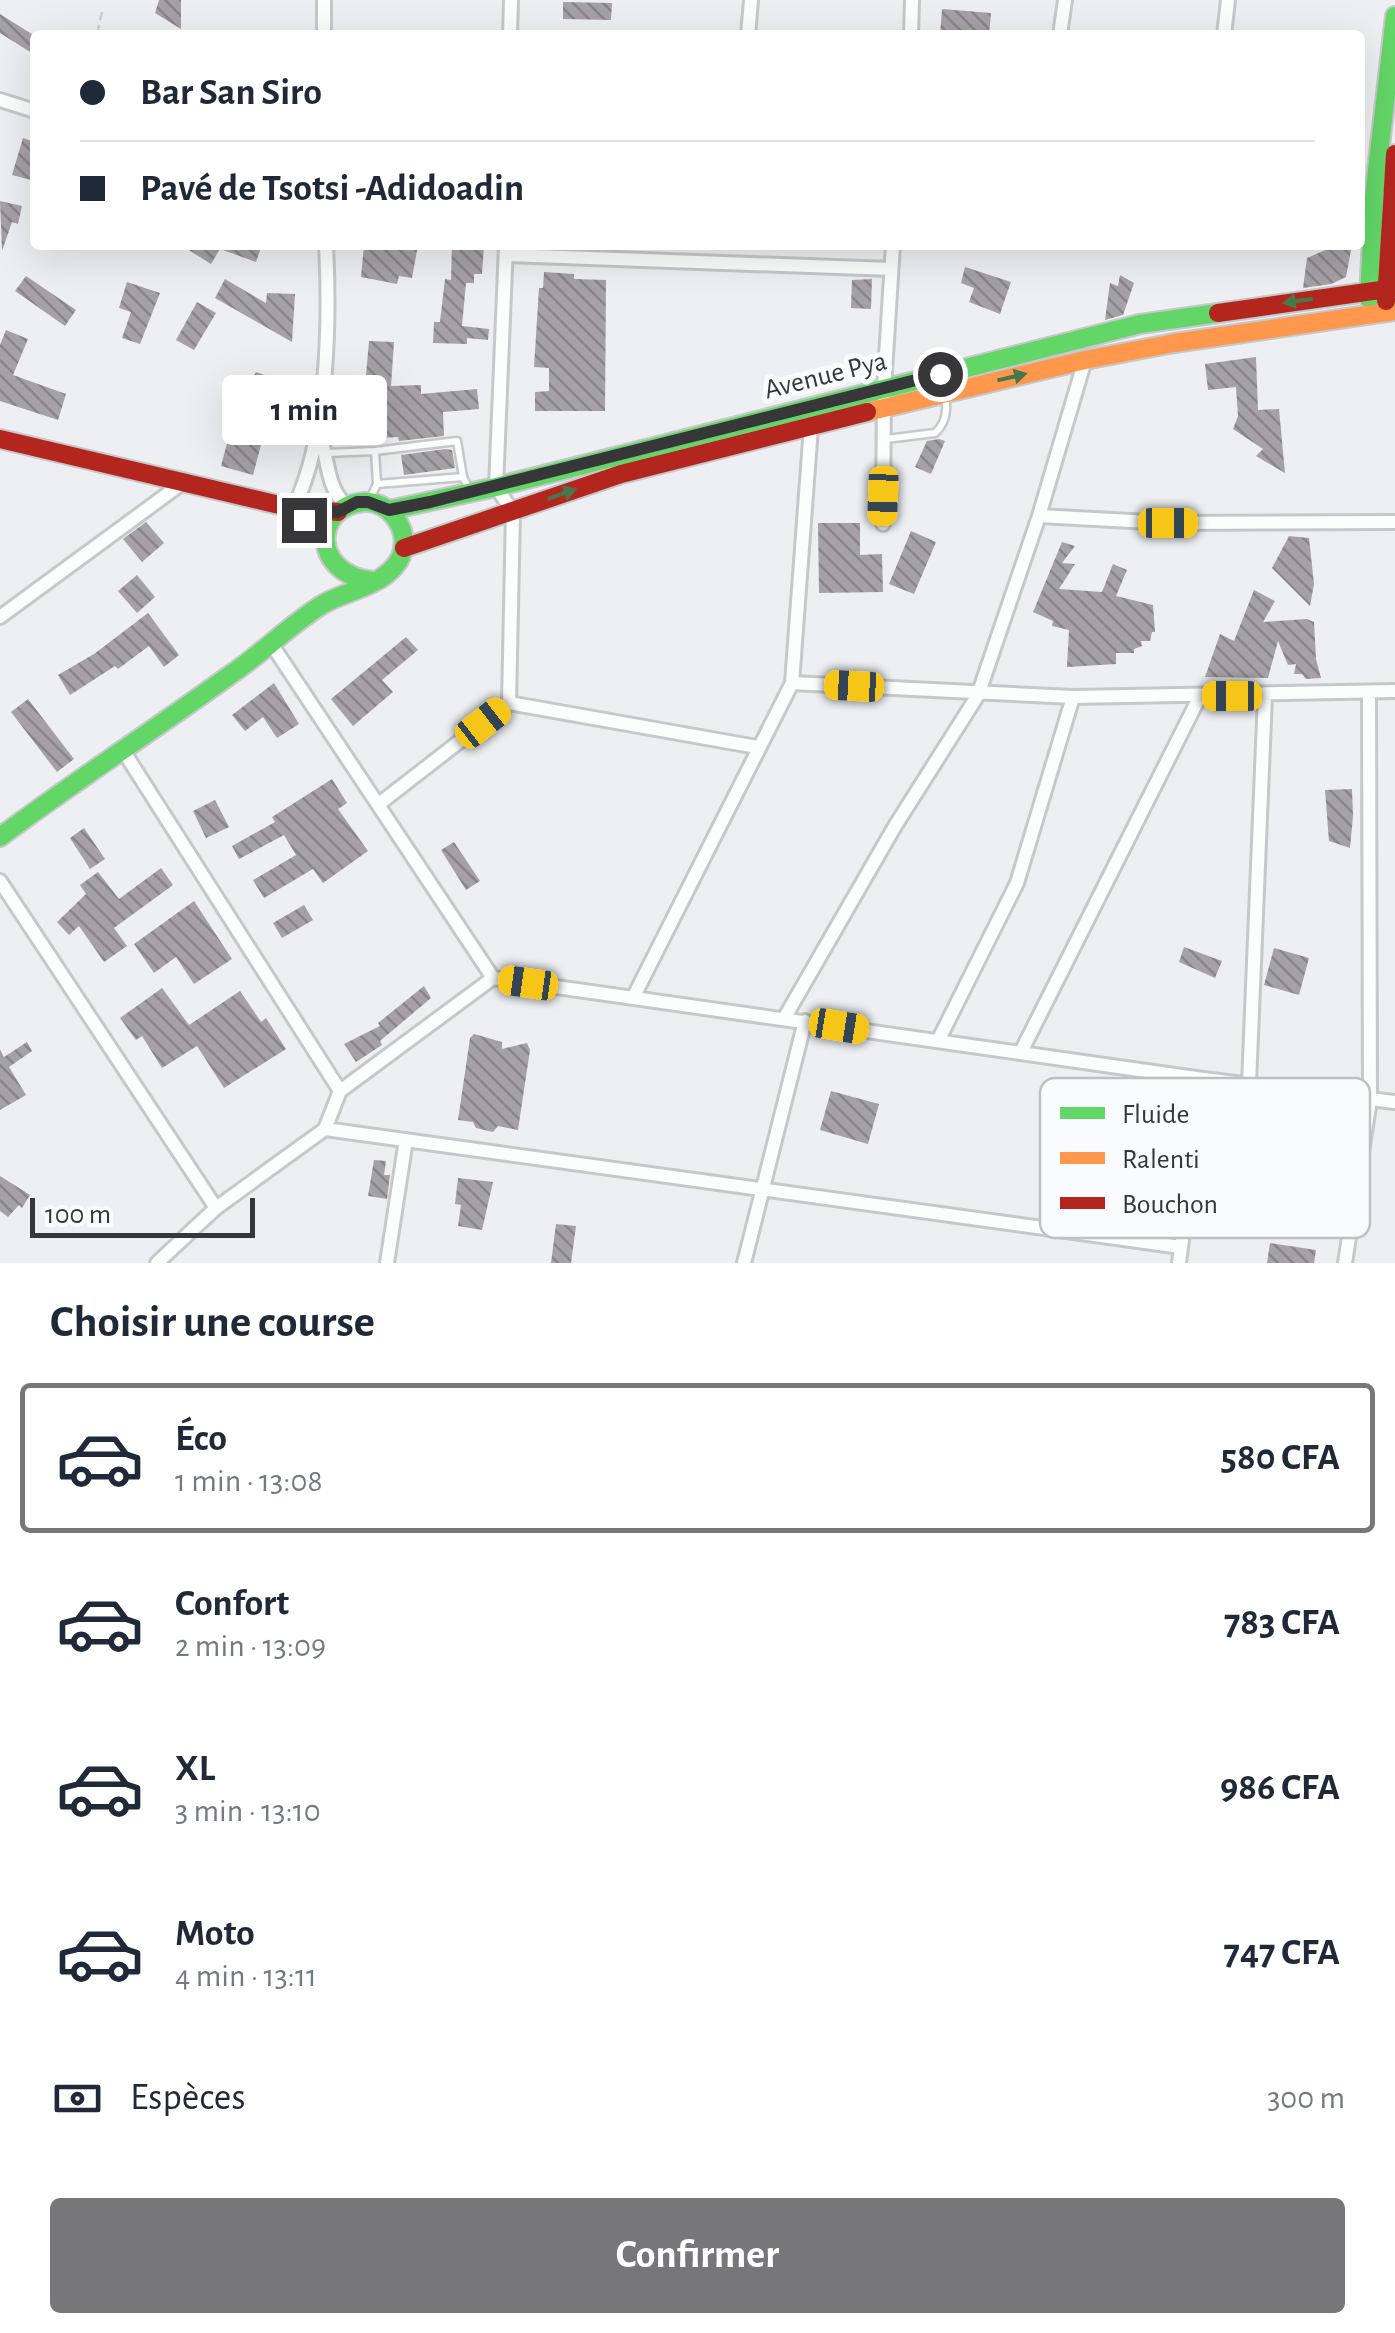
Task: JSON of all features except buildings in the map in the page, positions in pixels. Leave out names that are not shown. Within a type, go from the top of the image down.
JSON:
[{"type":"main road","points":[[1384,312],[1375,198],[1395,16]]},
{"type":"main road","points":[[1375,198],[1395,154]]},
{"type":"main road","name":"Avenue Pya","points":[[404,548],[621,474],[812,427],[940,374],[1140,324],[1383,290]]},
{"type":"main road","name":"Avenue Pya","points":[[389,510],[466,485],[496,487],[885,398],[944,393],[1085,360],[1252,330],[1384,312]]},
{"type":"main road","points":[[0,439],[291,507],[343,509],[368,502],[389,510],[404,534],[404,548],[393,569],[321,606],[124,752],[0,837]]},
{"type":"main road","points":[[291,507],[314,529],[332,566],[361,581],[372,580]]},
{"type":"main road","points":[[326,550],[325,536],[343,509]]},
{"type":"main road","points":[[321,606],[340,573]]},
{"type":"main road","points":[[0,850],[60,803],[94,770]]},
{"type":"street","points":[[324,0],[324,30]]},
{"type":"street","points":[[510,30],[512,0]]},
{"type":"street","points":[[748,30],[751,0]]},
{"type":"street","points":[[910,30],[912,0]]},
{"type":"street","points":[[1061,30],[1065,0]]},
{"type":"street","points":[[1225,30],[1228,0]]},
{"type":"street","points":[[0,100],[30,110]]},
{"type":"street","points":[[291,507],[306,484],[319,436],[326,250]]},
{"type":"street","points":[[509,703],[512,512],[496,487],[506,250],[891,270]]},
{"type":"street","points":[[882,524],[893,250]]},
{"type":"street","points":[[785,1018],[895,826],[978,695],[1040,516],[1085,360]]},
{"type":"street","points":[[633,998],[792,683],[812,427]]},
{"type":"street","points":[[319,436],[332,489],[343,509]]},
{"type":"street","points":[[0,617],[180,484]]},
{"type":"street","points":[[1040,516],[1168,523],[1395,522]]},
{"type":"street","points":[[272,644],[493,978]]},
{"type":"street","points":[[792,683],[1074,697],[1265,696],[1395,690]]},
{"type":"street","points":[[1369,692],[1370,1078]]},
{"type":"street","points":[[1021,1052],[1200,696]]},
{"type":"street","points":[[1249,1078],[1265,696]]},
{"type":"street","points":[[938,1041],[1017,883],[1074,697]]},
{"type":"street","points":[[379,804],[509,703],[758,747]]},
{"type":"street","points":[[124,752],[340,1091]]},
{"type":"street","points":[[0,882],[216,1208]]},
{"type":"street","points":[[157,1263],[216,1208],[325,1129],[340,1091],[493,978],[1195,1078]]},
{"type":"street","points":[[744,1263],[806,1020]]},
{"type":"street","points":[[1370,1100],[1395,1102]]},
{"type":"street","points":[[325,1129],[1040,1227]]},
{"type":"street","points":[[387,1263],[406,1140]]},
{"type":"street","points":[[1123,1238],[1181,1246]]},
{"type":"street","points":[[1178,1263],[1182,1238]]},
{"type":"street","points":[[1345,1263],[1349,1238]]},
{"type":"lane","points":[[885,439],[942,428],[946,418],[940,374]]},
{"type":"lane","points":[[326,453],[416,451],[457,441],[466,485]]},
{"type":"lane","points":[[368,502],[377,484],[375,451]]},
{"type":"lane","points":[[377,484],[443,475],[466,485]]},
{"type":"path","points":[[98,30],[102,12]]},
{"type":"traffic: fast","points":[[1369,299],[1374,197],[1395,16]]},
{"type":"traffic: fast","points":[[389,510],[496,487],[1140,324],[1218,313]]},
{"type":"traffic: fast","points":[[0,837],[241,667],[320,606],[368,585],[394,567],[404,544],[402,531],[386,509],[364,502],[347,506],[335,515],[326,540],[337,566],[372,581]]},
{"type":"traffic: slow","points":[[867,412],[1085,360],[1395,311]]},
{"type":"traffic: jam","points":[[1386,301],[1395,154]]},
{"type":"traffic: jam","points":[[1218,313],[1395,288]]},
{"type":"traffic: jam","points":[[404,548],[621,474],[867,412]]},
{"type":"traffic: jam","points":[[0,439],[288,507],[338,512]]},
{"type":"route","points":[[304,520],[288,507],[338,512],[357,502],[379,504],[389,510],[430,502],[940,374]]}]
